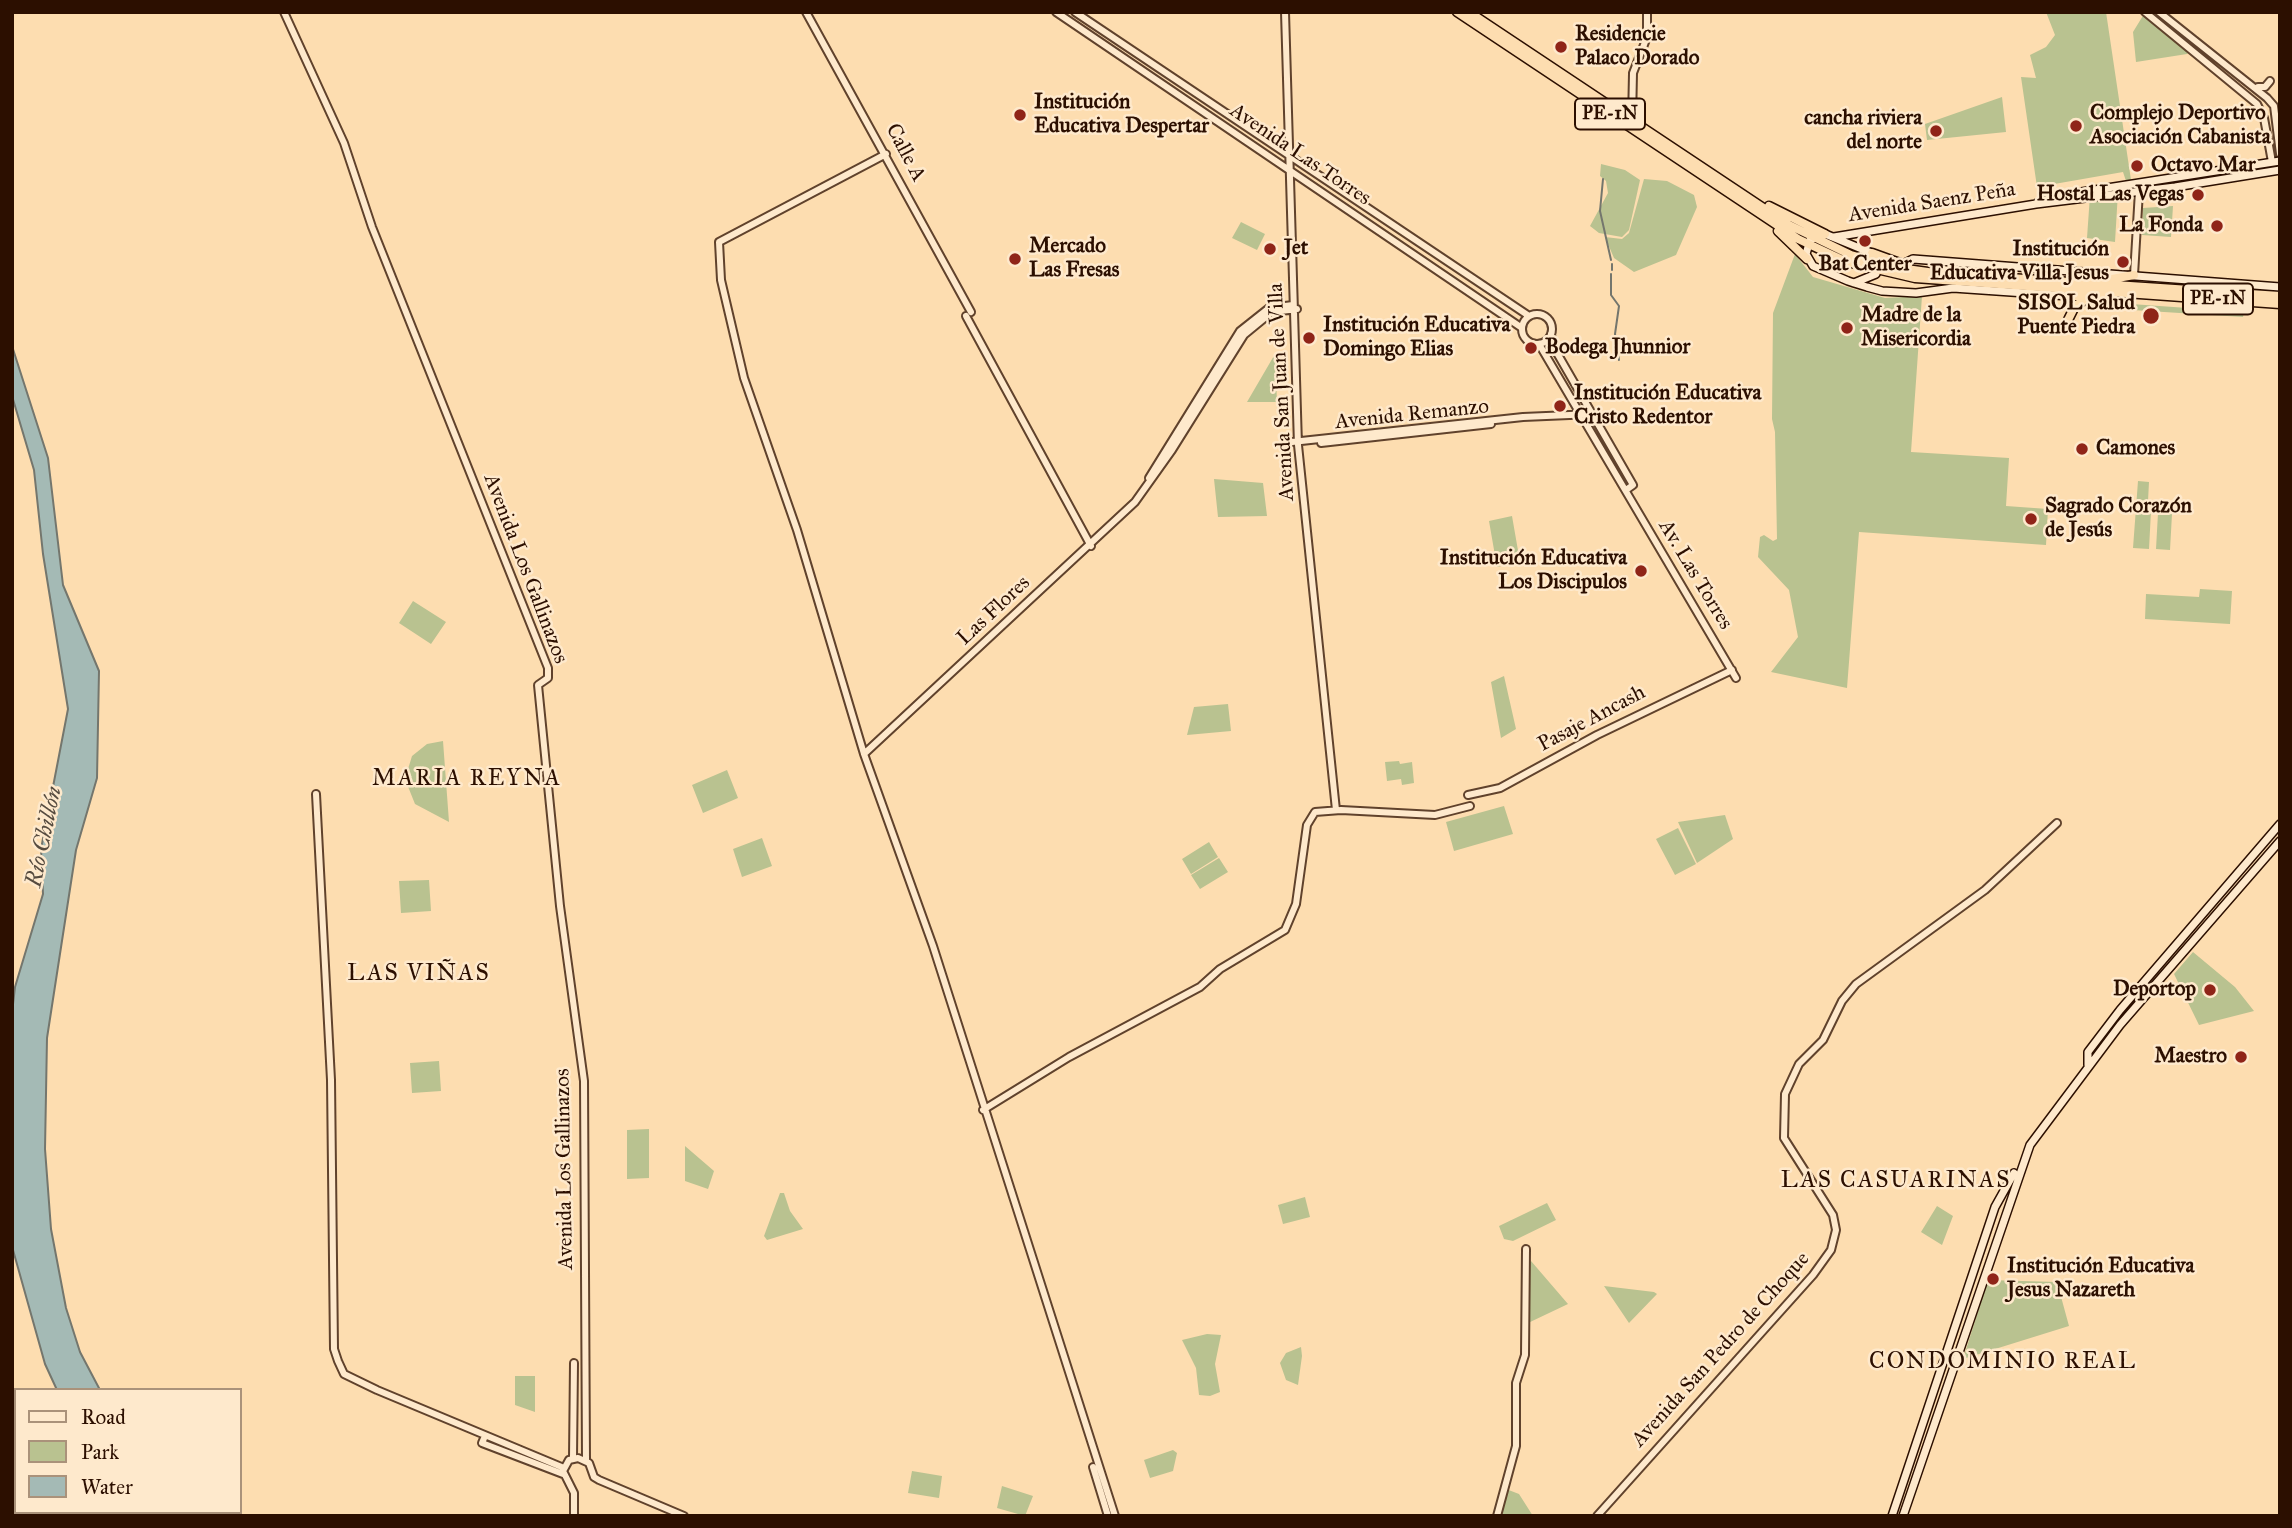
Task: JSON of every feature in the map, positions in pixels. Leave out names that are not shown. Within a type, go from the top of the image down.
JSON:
[{"type":"highway","name":"PE-1N","points":[[1457,12],[1764,216],[1810,241],[1878,267],[1924,278],[2280,304]]},
{"type":"highway","name":"PE-1N","points":[[1469,12],[1810,241]]},
{"type":"highway","points":[[1732,188],[1835,236]]},
{"type":"highway","points":[[1764,216],[1807,259]]},
{"type":"highway","points":[[1871,253],[1919,271]]},
{"type":"highway","name":"PE-1N","points":[[1878,267],[2280,296]]},
{"type":"highway","points":[[2092,283],[2134,275]]},
{"type":"highway","points":[[2069,296],[2157,294]]},
{"type":"highway","points":[[2068,320],[2078,303],[2098,296]]},
{"type":"main road","name":"Avenida Saenz Peña","points":[[1810,241],[2036,204],[2139,191],[2276,162]]},
{"type":"main road","name":"Avenida Saenz Peña","points":[[2036,204],[2056,196],[2280,170]]},
{"type":"main road","points":[[1835,236],[1871,253],[1878,267],[1868,279],[1854,283]]},
{"type":"main road","points":[[1810,241],[1807,259],[1821,271],[1854,283],[1897,293],[1952,288],[2069,296]]},
{"type":"main road","points":[[1903,264],[1913,259],[2280,287]]},
{"type":"main road","points":[[2088,1065],[2088,1052],[2120,1010],[2280,824]]},
{"type":"main road","points":[[1892,1516],[1995,1207],[2037,1133],[2088,1065],[2280,841]]},
{"type":"main road","points":[[1903,1516],[2021,1164]]},
{"type":"street","name":"Avenida Los Gallinazos","points":[[284,12],[344,144],[372,227],[548,668],[548,678],[538,685],[560,905],[584,1081],[586,1460]]},
{"type":"street","name":"Calle A","points":[[806,12],[886,154],[1091,546]]},
{"type":"street","name":"Avenida Las Torres","points":[[1057,12],[1522,328]]},
{"type":"street","name":"Avenida Las Torres","points":[[1074,12],[1529,316]]},
{"type":"street","name":"Avenida San Juan de Villa","points":[[1286,12],[1293,160],[1300,443],[1338,810]]},
{"type":"street","points":[[1632,121],[1633,73],[1647,37],[1647,12]]},
{"type":"street","points":[[2145,12],[2250,97],[2262,111],[2276,162]]},
{"type":"street","points":[[2159,12],[2253,86],[2274,106],[2280,155]]},
{"type":"street","points":[[2253,86],[2261,88],[2270,81]]},
{"type":"street","points":[[2266,126],[2276,125]]},
{"type":"street","points":[[886,154],[718,244],[721,280],[740,367],[792,517],[864,754],[933,946],[1115,1516]]},
{"type":"street","points":[[2134,275],[2139,191]]},
{"type":"street","name":"Las Flores","points":[[864,754],[1091,546],[1144,489],[1240,331],[1269,308],[1296,307]]},
{"type":"street","points":[[1540,314],[1552,325],[1551,334],[1539,344],[1528,341],[1522,328],[1529,316],[1540,314]]},
{"type":"street","name":"Av. Las Torres","points":[[1551,334],[1552,344],[1633,485],[1626,490]]},
{"type":"street","name":"Av. Las Torres","points":[[1539,344],[1736,678]]},
{"type":"street","name":"Avenida Remanzo","points":[[1300,443],[1429,433],[1529,418],[1593,414]]},
{"type":"street","name":"Pasaje Ancash","points":[[1468,795],[1500,788],[1608,729],[1732,670]]},
{"type":"street","points":[[316,794],[331,1094],[334,1349],[344,1374],[563,1471],[572,1489],[574,1516]]},
{"type":"street","points":[[984,1110],[1069,1057],[1200,987],[1220,969],[1285,930],[1296,904],[1310,817],[1315,812],[1338,810],[1435,815],[1470,806]]},
{"type":"street","name":"Avenida San Pedro de Choque","points":[[1597,1516],[1804,1285],[1831,1251],[1836,1230],[1833,1215],[1784,1138],[1785,1094],[1799,1064],[1823,1040],[1842,1001],[1856,984],[1985,890],[2057,823]]},
{"type":"street","points":[[1497,1516],[1516,1446],[1516,1383],[1525,1355],[1526,1249]]},
{"type":"street","points":[[563,1471],[573,1458],[574,1363]]},
{"type":"street","points":[[573,1458],[586,1460],[599,1480],[684,1516]]},
{"type":"street","points":[[1093,1467],[1108,1516]]},
{"type":"green space","name":"Complejo Deportivo Asociación Cabanista","points":[[2046,12],[2106,12],[2131,180],[2126,181],[2123,172],[2037,187],[2021,77],[2036,78],[2030,55],[2046,47],[2055,35]]},
{"type":"green space","points":[[2144,14],[2190,51],[2187,54],[2136,62],[2133,32]]},
{"type":"green space","points":[[2002,97],[2006,132],[1927,140],[1925,124]]},
{"type":"green space","points":[[1601,164],[1625,170],[1640,180],[1629,230],[1622,237],[1599,233],[1590,226],[1608,193],[1606,181],[1600,176]]},
{"type":"green space","points":[[1644,179],[1667,181],[1694,195],[1697,207],[1676,255],[1634,272],[1614,258],[1605,237],[1622,239],[1629,233]]},
{"type":"green space","points":[[2118,192],[2115,242],[2087,238],[2090,195]]},
{"type":"green space","points":[[2173,206],[2171,237],[2142,235],[2143,208]]},
{"type":"green space","points":[[1241,222],[1265,234],[1257,250],[1232,238]]},
{"type":"green space","points":[[1795,254],[1813,277],[1885,298],[1922,296],[1911,452],[2009,458],[2006,506],[2048,509],[2046,545],[1859,532],[1847,688],[1771,672],[1798,637],[1789,590],[1758,557],[1760,537],[1764,535],[1773,541],[1777,539],[1775,432],[1772,419],[1773,313]]},
{"type":"green space","points":[[2103,302],[2244,312],[2243,317],[2085,307]]},
{"type":"green space","points":[[1275,354],[1277,402],[1247,402]]},
{"type":"green space","points":[[1214,479],[1263,483],[1267,516],[1218,517]]},
{"type":"green space","points":[[2138,481],[2149,482],[2148,501],[2158,502],[2151,511],[2149,549],[2133,548]]},
{"type":"green space","points":[[2158,513],[2172,514],[2170,550],[2156,549]]},
{"type":"green space","points":[[1512,516],[1520,562],[1497,567],[1489,521]]},
{"type":"green space","points":[[2200,589],[2232,591],[2230,624],[2145,619],[2146,594],[2199,597]]},
{"type":"green space","points":[[413,601],[446,622],[431,644],[399,623]]},
{"type":"green space","points":[[1504,676],[1516,729],[1501,738],[1491,682]]},
{"type":"green space","points":[[1228,704],[1231,731],[1187,735],[1194,707]]},
{"type":"green space","points":[[443,741],[449,822],[415,804],[405,779],[412,756],[427,744]]},
{"type":"green space","points":[[1399,761],[1400,764],[1412,762],[1414,783],[1402,785],[1401,779],[1387,781],[1385,762]]},
{"type":"green space","points":[[727,770],[738,798],[703,813],[692,785]]},
{"type":"green space","points":[[1504,806],[1513,834],[1454,851],[1446,822]]},
{"type":"green space","points":[[1725,815],[1733,839],[1697,863],[1678,822]]},
{"type":"green space","points":[[1678,828],[1696,864],[1675,875],[1656,839]]},
{"type":"green space","points":[[762,838],[772,866],[742,877],[733,849]]},
{"type":"green space","points":[[1209,842],[1218,857],[1191,874],[1182,859]]},
{"type":"green space","points":[[1219,858],[1228,872],[1200,889],[1191,875]]},
{"type":"green space","points":[[429,880],[431,911],[401,913],[399,881]]},
{"type":"green space","name":"Deportop","points":[[2193,952],[2235,987],[2254,1011],[2199,1025],[2174,974]]},
{"type":"green space","points":[[439,1061],[441,1091],[412,1093],[410,1063]]},
{"type":"green space","points":[[649,1129],[649,1178],[627,1179],[627,1130]]},
{"type":"green space","points":[[685,1146],[714,1171],[708,1189],[685,1181]]},
{"type":"green space","points":[[780,1193],[784,1193],[790,1211],[803,1229],[767,1240],[764,1236]]},
{"type":"green space","points":[[1305,1197],[1310,1217],[1283,1224],[1278,1205]]},
{"type":"green space","points":[[1547,1203],[1556,1220],[1513,1241],[1504,1239],[1499,1226]]},
{"type":"green space","points":[[1937,1206],[1953,1216],[1942,1245],[1921,1232]]},
{"type":"green space","points":[[1531,1261],[1568,1304],[1528,1323],[1528,1265]]},
{"type":"green space","points":[[1988,1280],[2057,1282],[2069,1326],[1963,1359]]},
{"type":"green space","points":[[1604,1286],[1654,1292],[1657,1294],[1629,1323]]},
{"type":"green space","points":[[1207,1334],[1221,1335],[1215,1364],[1220,1392],[1210,1396],[1199,1395],[1196,1368],[1182,1340]]},
{"type":"green space","points":[[1301,1347],[1298,1385],[1286,1380],[1280,1363],[1286,1353]]},
{"type":"green space","points":[[515,1376],[535,1376],[535,1412],[515,1405]]},
{"type":"green space","points":[[1173,1450],[1177,1453],[1173,1471],[1150,1478],[1144,1460]]},
{"type":"green space","points":[[912,1471],[942,1476],[939,1498],[908,1493]]},
{"type":"green space","points":[[1002,1486],[1033,1496],[1025,1516],[997,1508]]},
{"type":"green space","points":[[1506,1489],[1519,1494],[1533,1516],[1501,1516]]},
{"type":"water","name":"Río Chillón","points":[[12,346],[48,458],[63,585],[99,671],[97,778],[76,850],[47,1038],[45,1149],[51,1229],[66,1308],[80,1352],[99,1388],[56,1388],[45,1364],[13,1250],[12,1013],[15,987],[43,894],[41,849],[68,709],[43,554],[34,470],[12,396]]},
{"type":"waterway","points":[[1603,179],[1600,211],[1611,260]]},
{"type":"waterway","points":[[1612,264],[1612,270]]},
{"type":"waterway","points":[[1611,274],[1611,295],[1619,306],[1615,334],[1619,360]]},
{"type":"place","name":"Residencie Palaco Dorado","points":[[1561,47]]},
{"type":"place","name":"Institución Educativa Despertar","points":[[1020,115]]},
{"type":"place","name":"Complejo Deportivo Asociación Cabanista","points":[[2076,126]]},
{"type":"place","name":"cancha riviera del norte","points":[[1936,131]]},
{"type":"place","name":"Octavo Mar","points":[[2137,166]]},
{"type":"place","name":"Hostal Las Vegas","points":[[2198,195]]},
{"type":"place","name":"La Fonda","points":[[2217,226]]},
{"type":"place","name":"Bat Center","points":[[1865,241]]},
{"type":"place","name":"Jet","points":[[1270,249]]},
{"type":"place","name":"Mercado Las Fresas","points":[[1015,259]]},
{"type":"place","name":"Institución Educativa Villa Jesus","points":[[2123,262]]},
{"type":"place","name":"SISOL Salud Puente Piedra","points":[[2151,316]]},
{"type":"place","name":"Madre de la Misericordia","points":[[1847,328]]},
{"type":"place","name":"Institución Educativa Domingo Elias","points":[[1309,338]]},
{"type":"place","name":"Bodega Jhunnior","points":[[1531,348]]},
{"type":"place","name":"Institución Educativa Cristo Redentor","points":[[1560,406]]},
{"type":"place","name":"Camones","points":[[2082,449]]},
{"type":"place","name":"Sagrado Corazón de Jesús","points":[[2031,519]]},
{"type":"place","name":"Institución Educativa Los Discipulos","points":[[1641,571]]},
{"type":"place","name":"Deportop","points":[[2210,990]]},
{"type":"place","name":"Maestro","points":[[2241,1057]]},
{"type":"place","name":"Institución Educativa Jesus Nazareth","points":[[1993,1279]]},
{"type":"district","name":"MARIA REYNA","points":[[467,779]]},
{"type":"district","name":"LAS VIÑAS","points":[[419,974]]},
{"type":"district","name":"LAS CASUARINAS","points":[[1896,1181]]},
{"type":"district","name":"CONDOMINIO REAL","points":[[2003,1362]]}]
